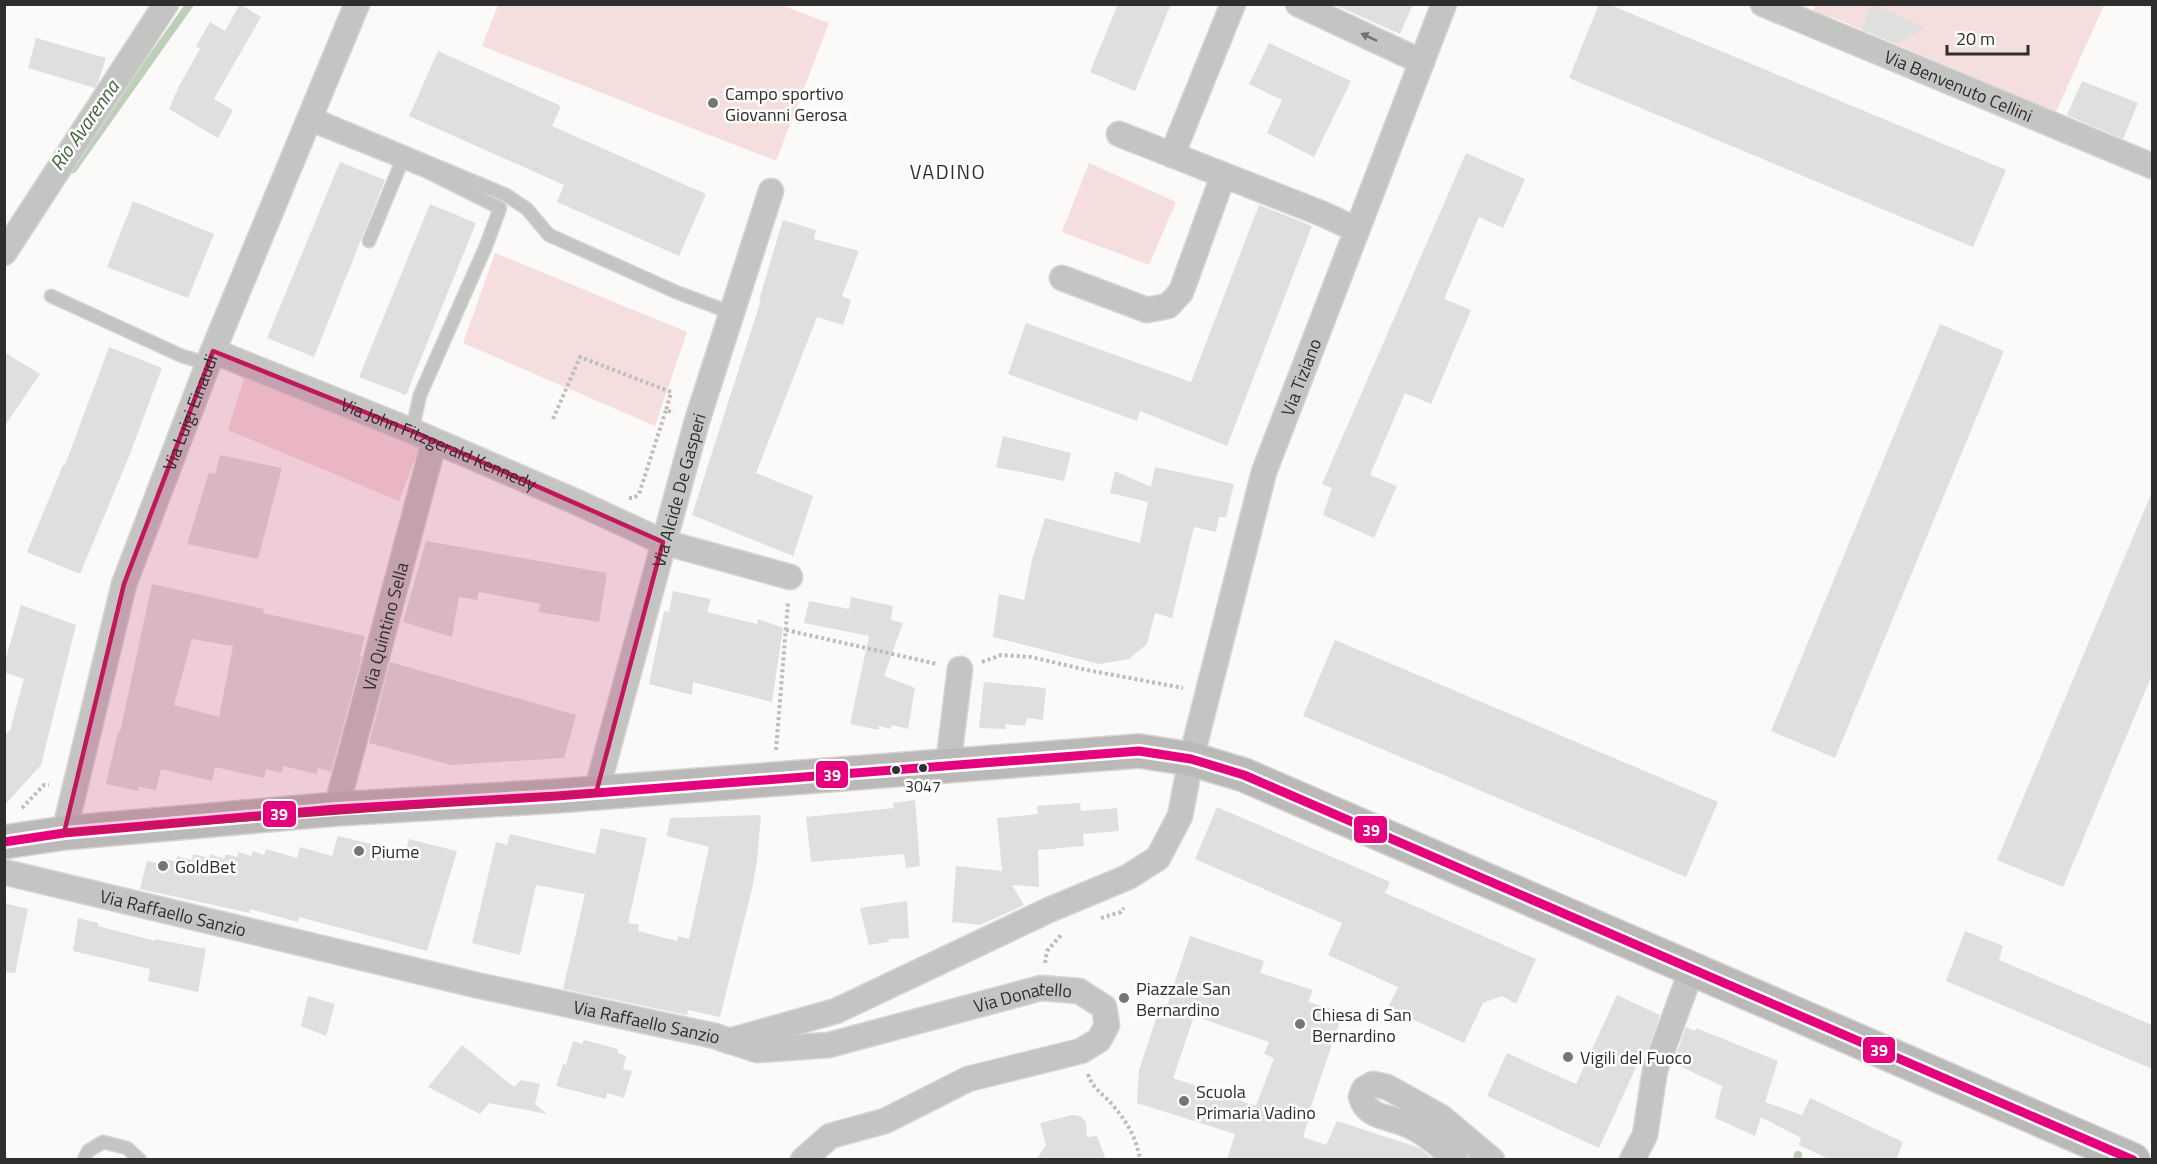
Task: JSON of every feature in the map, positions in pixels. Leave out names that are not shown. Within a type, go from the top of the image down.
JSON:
[{"type":"main road","points":[[9,827],[64,833],[336,809],[596,793],[1139,751],[1191,759],[1244,775],[2133,1160]]},
{"type":"street","points":[[4,253],[166,4]]},
{"type":"street","name":"Via Luigi Einaudi","points":[[64,833],[124,584],[211,358],[357,4]]},
{"type":"street","points":[[1172,155],[1233,4]]},
{"type":"street","points":[[1298,4],[1422,62]]},
{"type":"street","name":"Via Tiziano","points":[[1191,759],[1264,472],[1444,4]]},
{"type":"street","name":"Via Benvenuto Cellini","points":[[1763,4],[2152,166]]},
{"type":"street","points":[[1119,134],[1323,214],[1357,230]]},
{"type":"street","points":[[1062,278],[1148,310],[1168,306],[1181,292],[1223,176]]},
{"type":"street","name":"Via Alcide De Gasperi","points":[[596,793],[697,421],[771,191]]},
{"type":"street","name":"Via John Fitzgerald Kennedy","points":[[211,358],[411,431],[579,503],[663,542],[790,578]]},
{"type":"street","name":"Via Quintino Sella","points":[[336,809],[434,442]]},
{"type":"street","points":[[948,766],[960,669]]},
{"type":"street","name":"Via Raffaello Sanzio","points":[[4,872],[476,984],[729,1041],[836,1011],[1049,910],[1128,877],[1158,858],[1180,816],[1191,759]]},
{"type":"street","points":[[1632,1160],[1645,1135],[1655,1070],[1692,969]]},
{"type":"street","name":"Via Donatello","points":[[729,1041],[757,1050],[829,1045],[1041,988],[1080,991],[1104,1007],[1107,1025],[1099,1040],[1081,1051],[968,1079],[885,1121],[830,1136],[803,1160]]},
{"type":"street","points":[[1455,1160],[1431,1138],[1407,1124],[1373,1113],[1364,1106],[1361,1097],[1364,1089],[1373,1084],[1380,1085],[1414,1102],[1441,1117],[1492,1160]]},
{"type":"lane","points":[[310,119],[426,171],[500,208],[486,246],[420,395],[411,431]]},
{"type":"lane","points":[[310,119],[506,195],[527,209],[549,235],[675,292],[732,313]]},
{"type":"lane","points":[[369,240],[402,161]]},
{"type":"lane","points":[[51,296],[182,356],[211,358]]},
{"type":"lane","points":[[84,1160],[88,1151],[103,1142],[127,1148],[140,1160]]},
{"type":"path","points":[[553,419],[580,357],[671,392],[639,494],[634,498],[620,494]]},
{"type":"path","points":[[666,410],[697,421]]},
{"type":"path","points":[[774,779],[790,578]]},
{"type":"path","points":[[786,630],[960,669],[1001,655],[1031,657],[1087,670],[1208,692]]},
{"type":"path","points":[[9,827],[23,807],[44,785],[74,790]]},
{"type":"path","points":[[1087,1047],[1085,1062],[1091,1085],[1114,1107],[1137,1142],[1140,1160]]},
{"type":"highlighted area","points":[[213,351],[412,431],[663,542],[596,793],[64,833],[124,584]]},
{"type":"shaded area","points":[[1816,4],[2104,5],[2056,112],[1832,17],[1812,13]]},
{"type":"shaded area","name":"Campo sportivo Giovanni Gerosa","points":[[498,5],[781,5],[829,23],[776,161],[482,46]]},
{"type":"shaded area","points":[[1089,163],[1176,202],[1149,265],[1062,232]]},
{"type":"shaded area","points":[[495,253],[687,332],[655,426],[463,343]]},
{"type":"shaded area","points":[[246,372],[421,443],[399,501],[228,430]]},
{"type":"building","points":[[240,4],[261,17],[214,99],[233,110],[218,138],[169,109],[200,49],[196,46],[210,22],[225,31]]},
{"type":"building","points":[[1118,4],[1171,4],[1135,91],[1090,72]]},
{"type":"building","points":[[1333,4],[1413,4],[1400,34]]},
{"type":"building","points":[[1599,4],[1608,4],[2006,170],[1973,247],[1569,78]]},
{"type":"building","points":[[1871,4],[1924,28],[1897,44],[1862,30]]},
{"type":"building","points":[[36,38],[106,58],[95,88],[28,68]]},
{"type":"building","points":[[1269,43],[1351,81],[1314,157],[1267,133],[1282,100],[1249,84]]},
{"type":"building","points":[[438,51],[561,106],[552,126],[706,194],[679,256],[557,202],[564,185],[409,116]]},
{"type":"building","points":[[2082,81],[2138,103],[2123,139],[2067,115]]},
{"type":"building","points":[[1466,153],[1525,179],[1503,228],[1479,217],[1444,299],[1471,310],[1431,404],[1405,393],[1370,475],[1397,486],[1374,538],[1323,515],[1332,488],[1322,484]]},
{"type":"building","points":[[340,162],[385,180],[314,357],[267,338]]},
{"type":"building","points":[[133,201],[214,234],[188,298],[107,267]]},
{"type":"building","points":[[430,204],[476,223],[406,395],[359,377]]},
{"type":"building","points":[[1259,205],[1312,226],[1227,446],[1140,411],[1137,421],[1008,374],[1026,323],[1191,382]]},
{"type":"building","points":[[783,220],[816,230],[814,239],[859,251],[842,296],[851,300],[843,325],[817,317],[756,473],[813,496],[793,556],[692,515],[761,300],[759,300]]},
{"type":"building","points":[[1940,324],[2004,351],[1835,758],[1771,731]]},
{"type":"building","points":[[109,347],[162,368],[128,459],[80,574],[27,552],[63,465],[65,465]]},
{"type":"building","points":[[4,352],[40,374],[4,427]]},
{"type":"building","points":[[1003,436],[1071,453],[1064,481],[996,467]]},
{"type":"building","points":[[220,455],[282,468],[258,559],[187,544],[209,472],[215,474]]},
{"type":"building","points":[[1155,467],[1234,484],[1226,517],[1219,517],[1216,532],[1194,527],[1172,618],[1155,613],[1147,644],[1129,659],[1099,664],[993,637],[999,594],[1024,600],[1032,560],[1045,518],[1140,543],[1148,502],[1110,493],[1115,471],[1151,487]]},
{"type":"building","points":[[2152,492],[2152,675],[2063,887],[1997,860]]},
{"type":"building","points":[[426,541],[607,573],[599,622],[538,612],[541,604],[479,592],[477,600],[459,597],[452,637],[403,622]]},
{"type":"building","points":[[152,584],[264,609],[263,613],[365,636],[360,656],[362,656],[331,772],[318,768],[317,774],[283,766],[282,773],[266,769],[264,778],[215,767],[212,781],[161,769],[156,790],[138,787],[138,791],[106,784],[118,732],[120,732]],"holes":[[[192,639],[233,646],[219,717],[174,705]]]},
{"type":"building","points":[[673,591],[711,599],[707,612],[757,624],[758,619],[783,628],[772,702],[693,682],[692,695],[649,684],[664,611],[669,612]]},
{"type":"building","points":[[851,597],[893,606],[891,620],[903,623],[884,676],[915,688],[908,729],[892,725],[890,729],[879,726],[879,730],[850,724],[869,636],[804,623],[809,601],[849,609]]},
{"type":"building","points":[[21,605],[76,625],[41,765],[4,806],[4,736],[10,730],[24,679],[4,672],[4,665]]},
{"type":"building","points":[[1335,640],[1718,802],[1686,877],[1303,716]]},
{"type":"building","points":[[390,662],[576,715],[564,758],[451,765],[369,743]]},
{"type":"building","points":[[984,682],[1046,688],[1043,720],[1027,718],[1025,726],[1005,724],[1006,729],[979,728]]},
{"type":"building","points":[[915,800],[920,866],[906,868],[904,854],[811,862],[806,817],[894,808],[893,803]]},
{"type":"building","points":[[1080,803],[1081,811],[1117,808],[1119,831],[1083,834],[1084,846],[1038,850],[1039,887],[1012,885],[1024,905],[980,925],[952,922],[956,866],[1002,871],[997,818],[1038,814],[1037,806]]},
{"type":"building","points":[[1217,807],[1390,882],[1385,893],[1536,959],[1516,1004],[1502,996],[1483,1003],[1464,1043],[1388,1008],[1398,987],[1328,955],[1342,923],[1195,859]]},
{"type":"building","points":[[761,815],[752,889],[720,1017],[688,1010],[687,1015],[563,989],[585,894],[536,885],[520,955],[472,943],[496,842],[507,845],[510,834],[595,854],[601,828],[647,838],[628,923],[639,925],[638,931],[677,941],[678,936],[689,939],[709,847],[667,836],[670,818]]},
{"type":"building","points":[[338,836],[405,852],[409,839],[457,851],[427,951],[299,917],[298,922],[250,909],[250,913],[140,889],[147,861],[161,864],[162,858],[176,862],[177,856],[192,860],[193,854],[209,858],[210,854],[224,859],[226,854],[237,857],[239,852],[251,856],[253,851],[264,855],[266,849],[297,858],[300,847],[332,856]]},
{"type":"building","points":[[907,901],[909,938],[889,939],[888,942],[869,945],[860,908]]},
{"type":"building","points":[[4,903],[28,909],[15,973],[4,972]]},
{"type":"building","points":[[78,918],[98,923],[98,926],[155,941],[155,939],[206,949],[198,992],[148,981],[150,969],[73,951]]},
{"type":"building","points":[[1965,931],[2003,946],[1999,960],[2152,1025],[2152,1069],[1946,981]]},
{"type":"building","points":[[1190,936],[1264,961],[1260,973],[1313,990],[1308,1002],[1343,1012],[1309,1112],[1311,1112],[1303,1137],[1326,1145],[1337,1121],[1420,1148],[1434,1160],[1227,1160],[1235,1134],[1137,1103],[1139,1070],[1161,1004],[1167,1006]],"holes":[[[1194,1016],[1269,1042],[1264,1054],[1274,1058],[1256,1106],[1173,1078]]]},
{"type":"building","points":[[1617,995],[1660,1015],[1647,1052],[1644,1050],[1599,1148],[1487,1096],[1507,1053],[1576,1084]]},
{"type":"building","points":[[308,996],[335,1004],[326,1036],[301,1026]]},
{"type":"building","points":[[1686,1027],[1695,1031],[1696,1028],[1778,1061],[1765,1102],[1802,1115],[1810,1098],[1903,1142],[1896,1160],[1831,1160],[1799,1145],[1801,1138],[1761,1117],[1755,1136],[1715,1118],[1722,1086],[1673,1063]]},
{"type":"building","points":[[584,1040],[618,1049],[618,1053],[626,1056],[623,1069],[632,1071],[624,1098],[607,1093],[606,1099],[556,1086],[563,1064],[566,1065],[573,1041],[582,1044]]},
{"type":"building","points":[[462,1045],[514,1087],[521,1080],[540,1084],[535,1104],[547,1114],[489,1103],[480,1114],[428,1087]]},
{"type":"building","points":[[1072,1115],[1080,1116],[1086,1122],[1087,1137],[1097,1136],[1106,1160],[1036,1160],[1046,1145],[1040,1123]]},
{"type":"waterway","name":"Rio Avarenna","points":[[73,169],[190,4]]},
{"type":"waterway","points":[[1797,1160],[1798,1155]]},
{"type":"transit line","name":"39","points":[[4,842],[64,833],[336,809],[557,796],[1139,751],[1191,759],[1244,775],[2133,1160]]},
{"type":"place","name":"Campo sportivo Giovanni Gerosa","points":[[713,103]]},
{"type":"place","name":"3047","points":[[923,768]]},
{"type":"place","name":"Piume","points":[[359,851]]},
{"type":"place","name":"GoldBet","points":[[163,866]]},
{"type":"place","name":"Piazzale San Bernardino","points":[[1124,998]]},
{"type":"place","name":"Chiesa di San Bernardino","points":[[1300,1024]]},
{"type":"place","name":"Vigili del Fuoco","points":[[1568,1057]]},
{"type":"place","name":"Scuola Primaria Vadino","points":[[1184,1101]]},
{"type":"district","name":"VADINO","points":[[948,171]]}]
